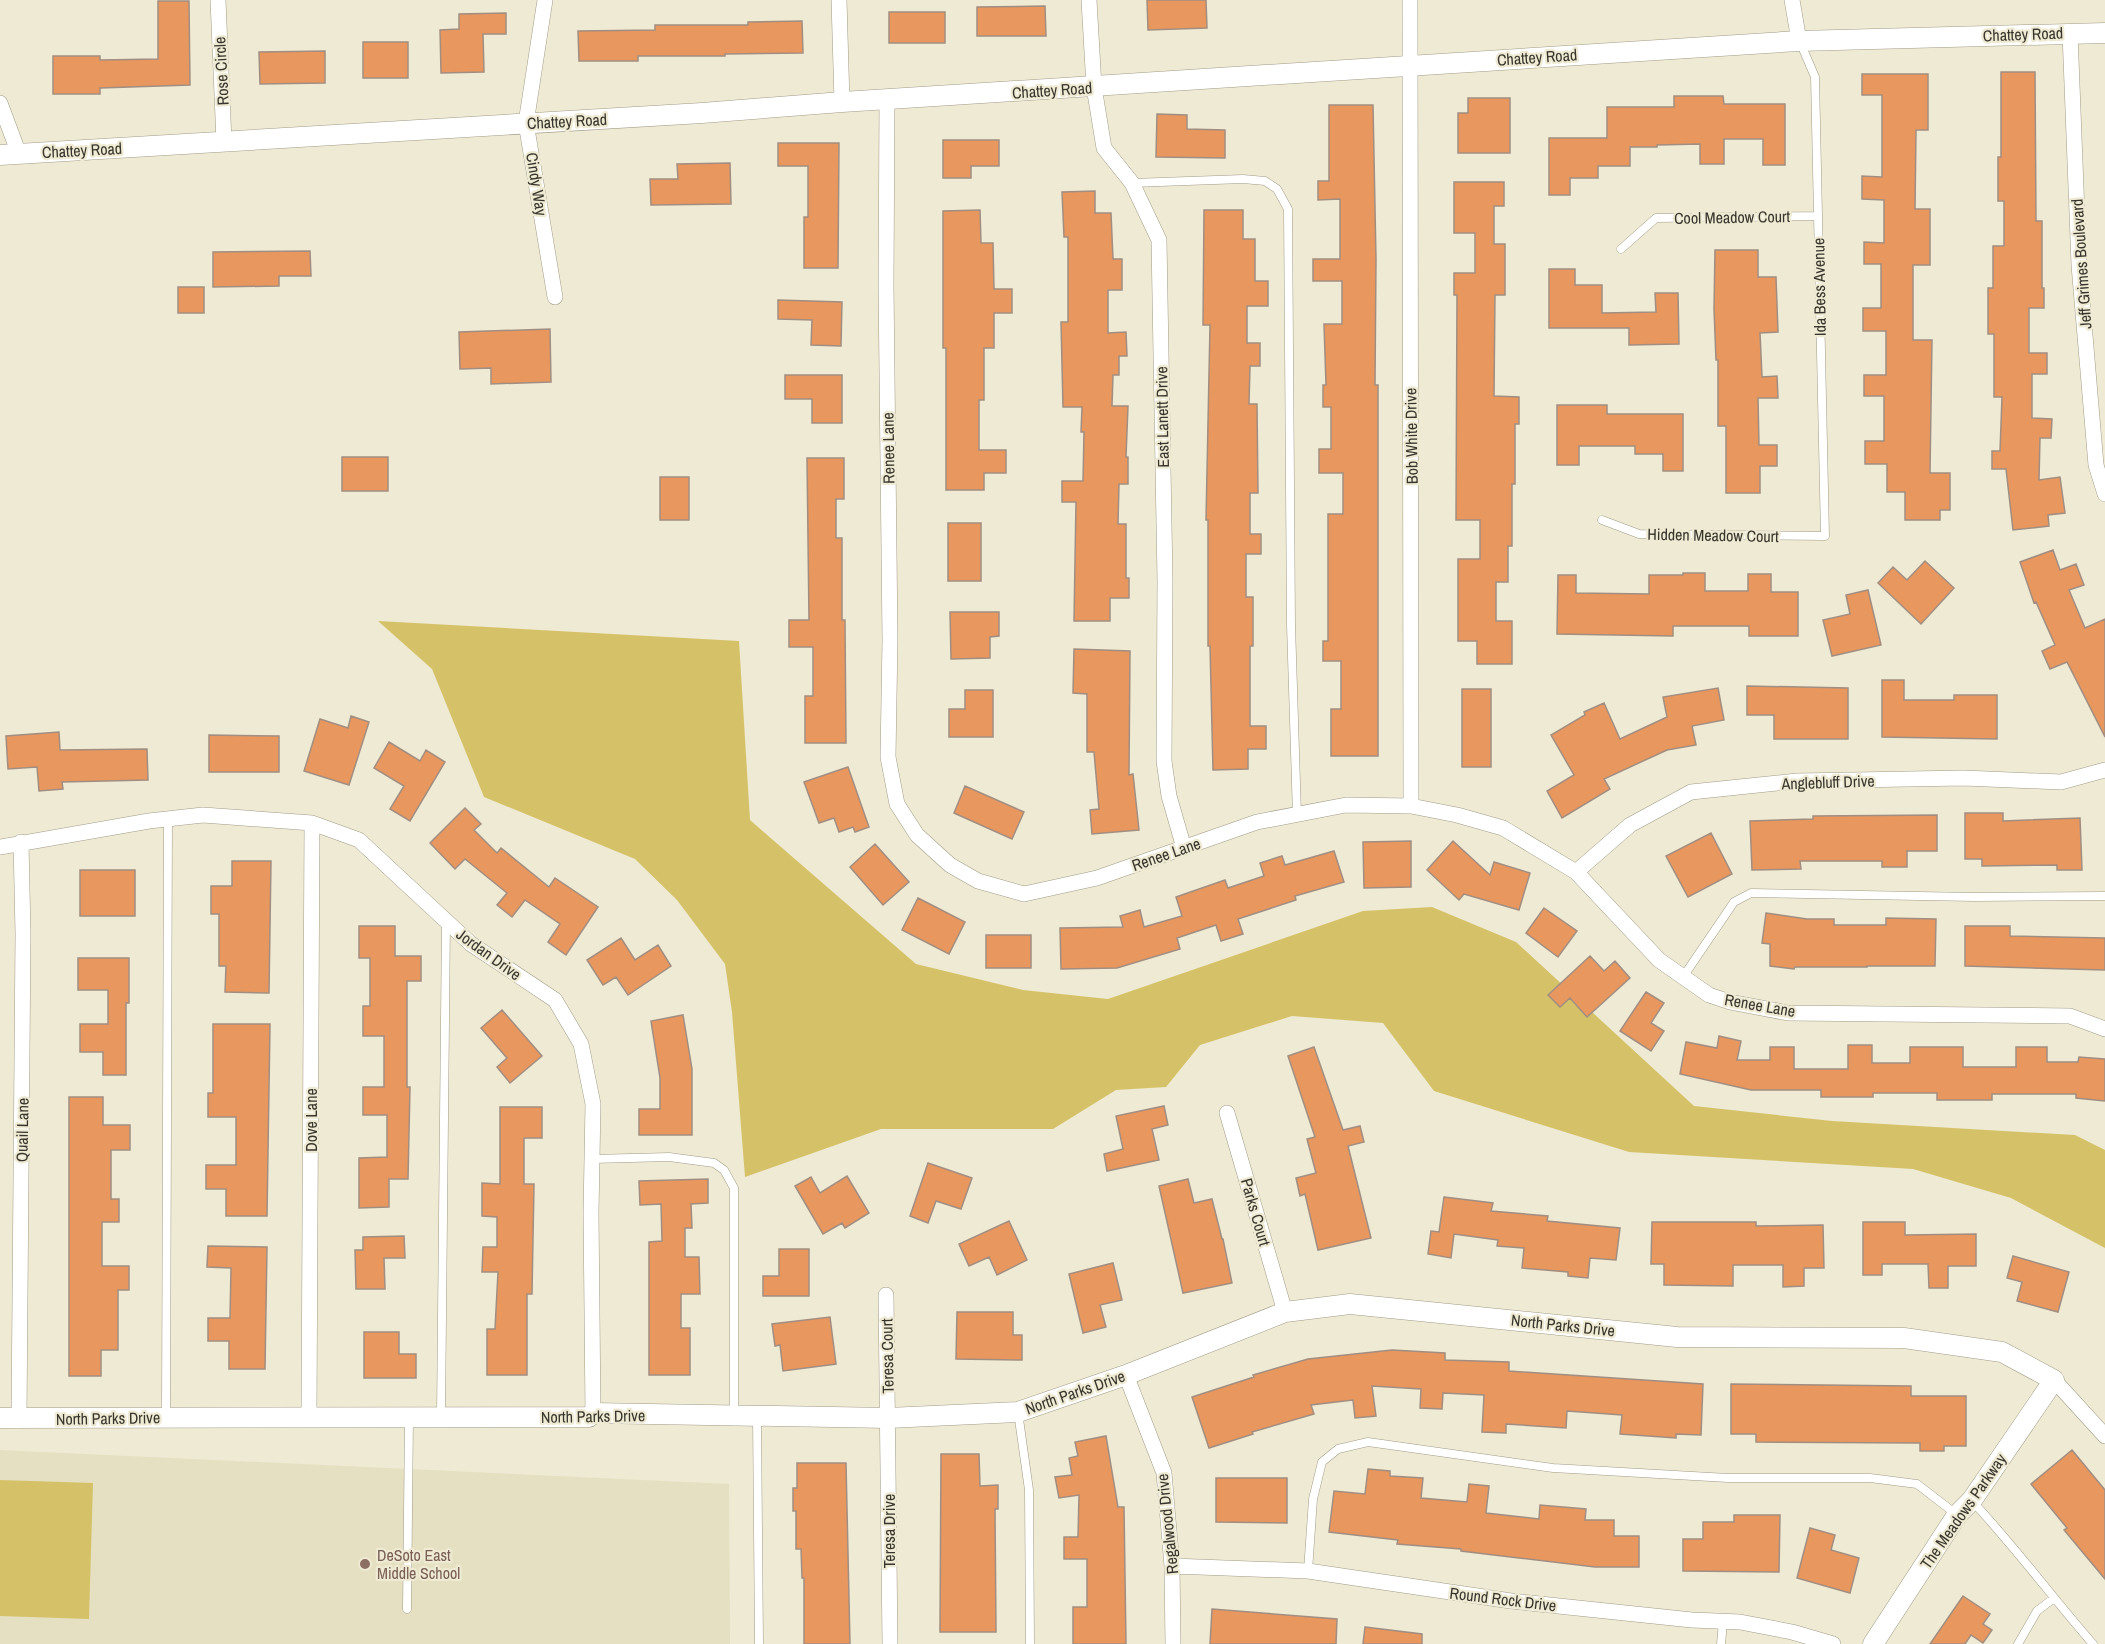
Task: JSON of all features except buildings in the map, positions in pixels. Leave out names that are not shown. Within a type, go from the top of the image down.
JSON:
[{"type":"street","name":"Rose Circle","points":[[218,0],[224,142]]},
{"type":"street","name":"Cindy Way","points":[[545,0],[526,123],[555,297]]},
{"type":"street","points":[[839,0],[842,102]]},
{"type":"street","name":"East Lanett Drive","points":[[1089,0],[1094,87],[1104,148],[1132,183],[1159,240],[1165,581],[1164,761],[1169,796],[1184,848]]},
{"type":"street","name":"Bob White Drive","points":[[1410,0],[1412,806]]},
{"type":"street","points":[[1792,0],[1799,41]]},
{"type":"street","name":"Jeff Grimes Boulevard","points":[[2070,33],[2079,265],[2096,465],[2105,494]]},
{"type":"street","name":"Chattey Road","points":[[10,154],[702,113],[842,102],[1799,41],[2105,33]]},
{"type":"street","name":"Renee Lane","points":[[887,100],[886,285],[890,639],[888,757],[897,804],[917,836],[950,865],[978,881],[1024,894],[1097,878],[1257,822],[1346,805],[1412,806],[1457,815],[1503,828],[1576,872],[1659,960],[1709,995],[1731,1002],[1788,1013],[2070,1016],[2105,1029]]},
{"type":"street","points":[[0,103],[10,154]]},
{"type":"street","name":"Anglebluff Drive","points":[[1576,872],[1630,825],[1691,792],[1797,781],[1964,778],[2061,782],[2105,770]]},
{"type":"street","name":"Jordan Drive","points":[[0,847],[203,815],[312,823],[359,840],[471,944],[555,1000],[581,1044],[593,1104],[591,1213],[593,1413]]},
{"type":"street","name":"Dove Lane","points":[[309,1417],[312,823]]},
{"type":"street","name":"Quail Lane","points":[[9,1418],[23,934],[21,842]]},
{"type":"street","name":"Parks Court","points":[[1227,1113],[1285,1312]]},
{"type":"street","name":"Teresa Court","points":[[886,1295],[888,1418]]},
{"type":"street","name":"North Parks Drive","points":[[9,1418],[589,1417],[593,1413],[888,1418],[1018,1412],[1126,1375],[1285,1312],[1350,1304],[1677,1337],[1904,1338],[2002,1352],[2054,1380],[2105,1436]]},
{"type":"street","name":"Regalwood Drive","points":[[1126,1375],[1164,1473],[1172,1566],[1173,1644]]},
{"type":"street","name":"The Meadows Parkway","points":[[1874,1644],[1957,1515],[1972,1500],[2054,1380]]},
{"type":"street","name":"Teresa Drive","points":[[888,1418],[890,1644]]},
{"type":"street","name":"Round Rock Drive","points":[[1172,1566],[1308,1571],[1511,1601],[1692,1620],[1740,1622],[1792,1632],[1833,1644]]},
{"type":"lane","name":"Ida Bess Avenue","points":[[1799,41],[1815,77],[1825,536]]},
{"type":"lane","points":[[1132,183],[1243,179],[1265,181],[1277,189],[1288,209],[1291,625],[1297,814]]},
{"type":"lane","name":"Cool Meadow Court","points":[[1621,249],[1656,218],[1818,216]]},
{"type":"lane","name":"Hidden Meadow Court","points":[[1602,520],[1639,534],[1825,536]]},
{"type":"lane","points":[[166,1417],[168,819]]},
{"type":"lane","points":[[1683,977],[1734,902],[1751,893],[1975,897],[2105,896]]},
{"type":"lane","points":[[441,1418],[446,920]]},
{"type":"lane","points":[[592,1159],[669,1157],[714,1163],[724,1170],[734,1188],[734,1416]]},
{"type":"lane","points":[[1018,1412],[1029,1490],[1030,1644]]},
{"type":"lane","points":[[757,1416],[759,1644]]},
{"type":"lane","points":[[408,1609],[409,1418]]},
{"type":"lane","points":[[1308,1571],[1313,1499],[1322,1462],[1338,1449],[1368,1442],[1554,1468],[1728,1478],[1870,1478],[1917,1484],[1957,1515]]},
{"type":"lane","points":[[1972,1500],[2012,1543],[2093,1644]]},
{"type":"lane","points":[[2018,1644],[2037,1611],[2054,1598]]},
{"type":"lane","points":[[1721,1644],[1723,1622]]},
{"type":"shaded area","points":[[378,621],[739,641],[750,820],[916,964],[1023,990],[1108,999],[1363,911],[1432,907],[1516,942],[1694,1106],[1832,1121],[2075,1135],[2105,1150],[2105,1248],[2011,1198],[1913,1169],[1629,1152],[1434,1091],[1383,1023],[1292,1016],[1200,1045],[1166,1087],[1116,1090],[1053,1129],[881,1129],[745,1177],[732,1012],[725,964],[677,900],[635,859],[484,797],[432,669]]},
{"type":"shaded area","name":"DeSoto East Middle School","points":[[0,1450],[729,1484],[730,1644],[0,1644]]},
{"type":"shaded area","points":[[0,1480],[93,1483],[89,1619],[0,1616]]},
{"type":"place","name":"DeSoto East Middle School","points":[[365,1564]]}]
